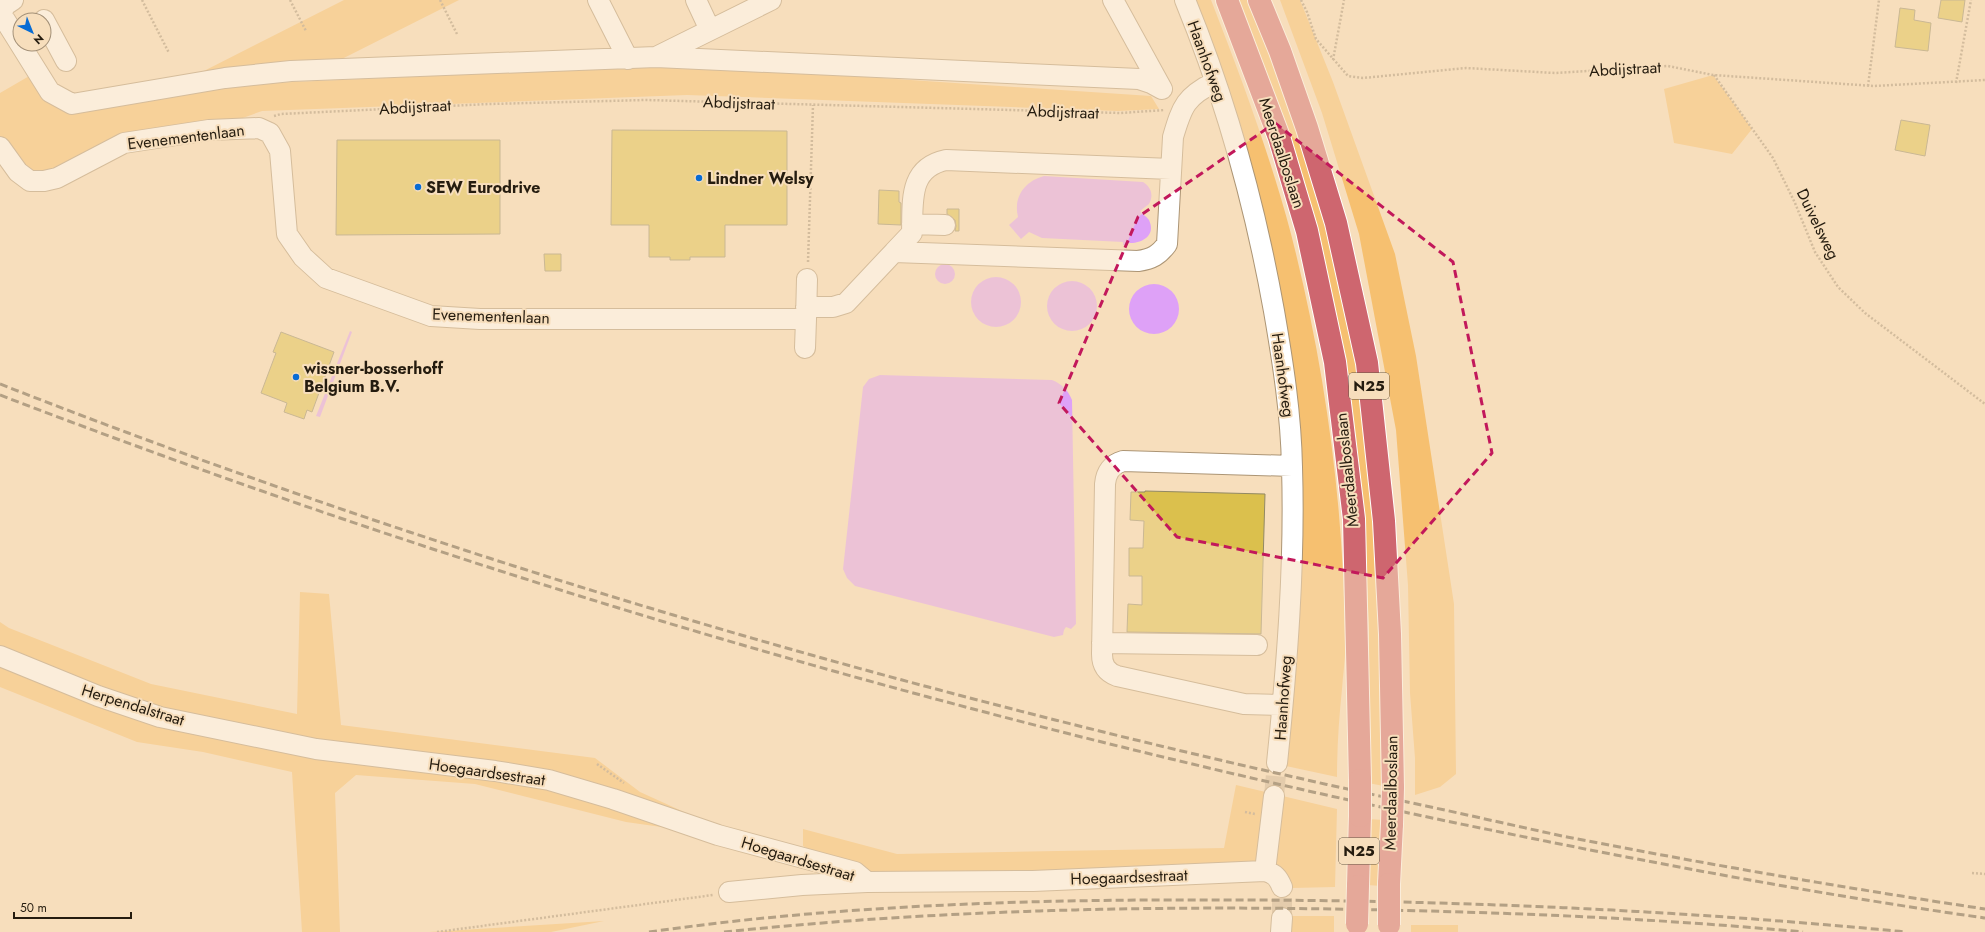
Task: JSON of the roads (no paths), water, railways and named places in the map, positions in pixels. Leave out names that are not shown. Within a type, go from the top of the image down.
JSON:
[{"type":"highway","name":"Meerdaalboslaan","points":[[1226,0],[1279,136],[1307,230],[1335,362],[1354,519],[1360,780],[1357,928]]},
{"type":"highway","name":"Meerdaalboslaan","points":[[1259,0],[1280,50],[1307,128],[1336,223],[1367,363],[1384,521],[1393,788],[1388,928]]},
{"type":"street","points":[[13,0],[4,6],[2,15],[50,92],[72,104],[225,78],[291,71],[656,57],[1139,79],[1152,83],[1185,104]]},
{"type":"street","points":[[598,0],[628,59]]},
{"type":"street","points":[[696,0],[710,30]]},
{"type":"street","points":[[656,57],[710,30],[749,5],[771,0]]},
{"type":"street","points":[[1114,0],[1162,89]]},
{"type":"street","name":"Haanhofweg","points":[[1184,0],[1215,82],[1236,148],[1264,252],[1285,376],[1292,466],[1292,555],[1277,763]]},
{"type":"street","points":[[52,35],[66,61]]},
{"type":"street","points":[[894,252],[1138,261],[1150,259],[1160,253],[1167,244],[1173,137],[1185,104],[1198,90],[1215,82]]},
{"type":"street","name":"Evenementenlaan","points":[[0,147],[18,172],[30,181],[44,181],[57,178],[124,143],[209,130],[259,128],[270,133],[280,151],[287,234],[303,256],[326,278],[431,316],[480,319],[806,313],[846,303],[912,233],[912,224]]},
{"type":"street","points":[[945,224],[912,224],[914,185],[924,171],[934,163],[946,160],[1171,169]]},
{"type":"street","points":[[805,348],[807,279]]},
{"type":"street","points":[[1282,705],[1244,704],[1112,674],[1106,670],[1103,664],[1102,643],[1105,484],[1107,474],[1114,465],[1128,461],[1292,466]]},
{"type":"street","points":[[1102,643],[1257,645]]},
{"type":"street","name":"Herpendalstraat","points":[[0,656],[98,696],[160,717],[316,749]]},
{"type":"street","name":"Hoegaardsestraat","points":[[316,749],[495,771],[549,780],[613,798],[718,835],[854,872],[867,882],[1033,881],[1265,871]]},
{"type":"street","points":[[1274,796],[1265,871],[1273,873],[1279,879],[1282,887]]},
{"type":"street","points":[[729,892],[802,885],[867,882]]},
{"type":"tunnel","points":[[1274,796],[1277,763]]},
{"type":"tunnel","points":[[1282,887],[1282,918]]},
{"type":"railway","points":[[0,384],[174,450],[350,512],[526,570],[704,624],[883,675],[1064,722],[1244,766],[1567,837],[1671,857],[1880,893],[1985,909]]},
{"type":"railway","points":[[0,395],[179,461],[358,524],[538,583],[719,638],[902,690],[1085,738],[1270,782],[1456,823],[1720,875],[1852,898],[1985,918]]},
{"type":"railway","points":[[649,932],[791,915],[863,910],[1008,903],[1152,900],[1309,900],[1480,904],[1650,912],[1821,924],[1906,932]]},
{"type":"railway","points":[[724,932],[889,918],[1054,910],[1219,908],[1385,910],[1542,915],[1647,920],[1803,932]]},
{"type":"place","name":"Lindner Welsy","points":[[699,178]]},
{"type":"place","name":"SEW Eurodrive","points":[[418,187]]},
{"type":"place","name":"wissner-bosserhoff Belgium B.V.","points":[[296,377]]}]
